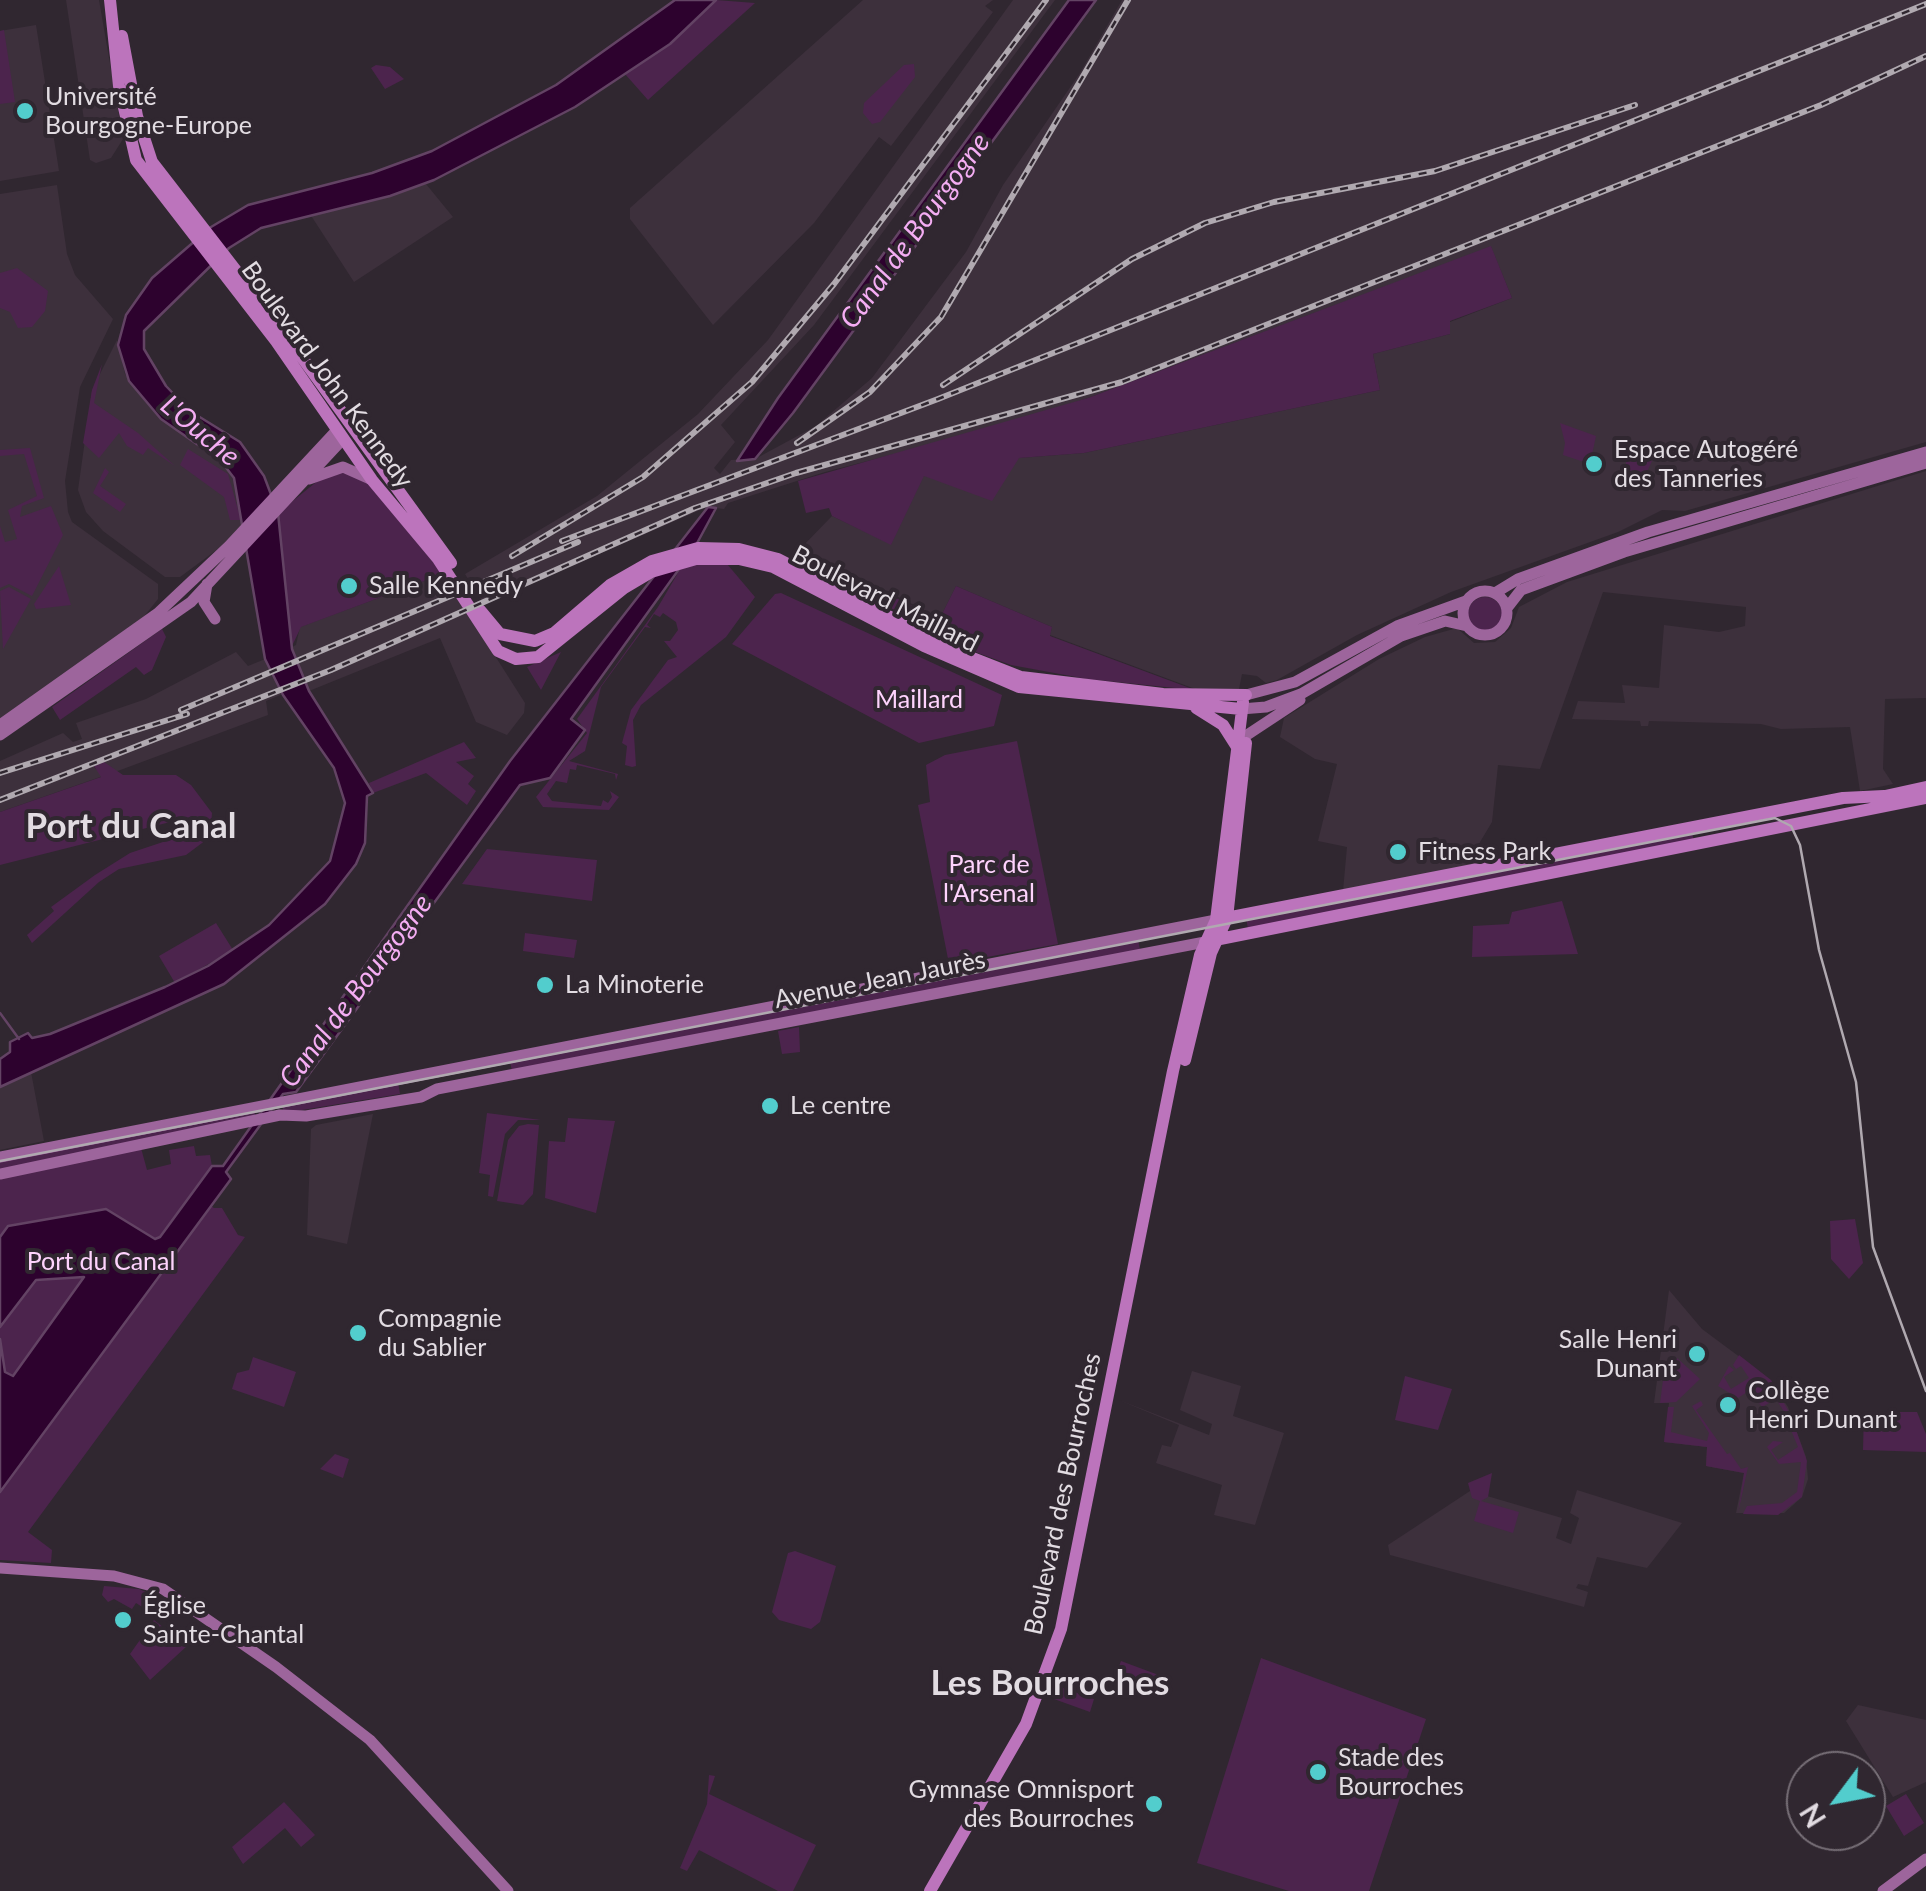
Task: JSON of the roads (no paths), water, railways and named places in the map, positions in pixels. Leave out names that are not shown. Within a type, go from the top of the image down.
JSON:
[{"type":"main road","points":[[113,0],[120,86],[128,98],[142,158]]},
{"type":"main road","points":[[113,0],[142,158]]},
{"type":"main road","name":"Boulevard John Kennedy","points":[[142,158],[186,205],[203,234]]},
{"type":"main road","name":"Boulevard John Kennedy","points":[[142,158],[349,421],[395,484],[480,618]]},
{"type":"main road","name":"Boulevard John Kennedy","points":[[220,256],[303,378],[336,436],[438,559],[480,618]]},
{"type":"main road","points":[[0,726],[136,632],[246,533],[336,436],[349,421],[303,378]]},
{"type":"main road","points":[[301,484],[336,436]]},
{"type":"main road","points":[[336,436],[356,446],[380,477],[395,484]]},
{"type":"main road","points":[[1246,704],[1397,626],[1466,601],[1482,591],[1494,592],[1518,579],[1926,452]]},
{"type":"main road","points":[[1246,704],[1276,704],[1314,687],[1401,636],[1445,621],[1480,634],[1492,634],[1506,622],[1507,608],[1521,590],[1624,546],[1926,463]]},
{"type":"main road","points":[[274,504],[301,484],[343,468],[372,480]]},
{"type":"main road","points":[[0,735],[191,602],[246,533]]},
{"type":"main road","name":"Boulevard Maillard","points":[[480,618],[500,634],[535,641],[554,633],[652,561],[698,548],[758,553],[1020,682],[1191,705],[1246,704]]},
{"type":"main road","points":[[207,584],[204,602],[214,619]]},
{"type":"main road","points":[[1494,592],[1507,608]]},
{"type":"main road","points":[[178,593],[191,602]]},
{"type":"main road","points":[[147,632],[168,612],[178,593]]},
{"type":"main road","points":[[1466,601],[1463,614],[1467,626]]},
{"type":"main road","name":"Boulevard Maillard","points":[[1020,682],[1246,704]]},
{"type":"main road","points":[[1242,741],[1314,687]]},
{"type":"main road","points":[[1222,919],[1246,704]]},
{"type":"main road","points":[[1191,705],[1218,720],[1242,741]]},
{"type":"main road","points":[[1894,797],[1926,787]]},
{"type":"main road","points":[[1894,797],[1926,798]]},
{"type":"main road","name":"Avenue Jean Jaurès","points":[[0,1156],[1843,798],[1894,797]]},
{"type":"main road","name":"Avenue Jean Jaurès","points":[[0,1174],[191,1137],[238,1123],[421,1097],[437,1089],[1771,832],[1894,797]]},
{"type":"main road","name":"Boulevard des Bourroches","points":[[930,1891],[1012,1752],[1046,1676],[1065,1612],[1181,1056],[1211,940],[1222,919]]},
{"type":"main road","points":[[420,1074],[421,1097]]},
{"type":"main road","points":[[0,1568],[114,1576],[163,1589],[276,1666],[370,1740],[508,1891]]},
{"type":"main road","points":[[1883,1891],[1926,1858]]},
{"type":"water","points":[[675,0],[716,0],[670,44],[575,107],[434,180],[390,196],[261,228],[229,248],[144,331],[144,349],[166,386],[190,411],[240,442],[264,476],[278,513],[292,649],[309,691],[373,793],[367,796],[365,843],[356,864],[325,904],[224,984],[0,1087],[0,1059],[10,1052],[10,1042],[28,1033],[32,1038],[50,1034],[165,987],[208,966],[269,925],[330,861],[345,803],[334,768],[283,695],[265,659],[234,478],[221,461],[161,419],[129,381],[118,345],[126,315],[152,278],[211,227],[248,205],[372,173],[432,151],[556,85]]},
{"type":"water","name":"Canal de Bourgogne","points":[[1069,0],[1096,0],[793,413],[755,459],[737,461],[778,398]]},
{"type":"water","name":"Canal de Bourgogne","points":[[708,507],[716,508],[695,547],[571,719],[585,730],[550,778],[520,785],[296,1092],[283,1094],[226,1172],[231,1179],[0,1492],[0,1339],[5,1372],[13,1376],[84,1277],[36,1280],[0,1327],[0,1237],[8,1226],[106,1209],[155,1239],[160,1237],[212,1166],[223,1166],[510,761]]},
{"type":"waterway","name":"L'Ouche","points":[[0,1013],[19,1039]]},
{"type":"tram line","points":[[0,1161],[1775,818],[1791,826],[1800,845],[1819,950],[1856,1082],[1873,1247],[1926,1391]]},
{"type":"railway","points":[[512,556],[643,477],[752,382],[834,284],[1046,0]]},
{"type":"railway","points":[[797,443],[870,392],[941,317],[1128,0]]},
{"type":"railway","points":[[562,541],[938,399],[1926,4]]},
{"type":"railway","points":[[0,800],[331,670],[695,508],[796,473],[1122,382],[1821,105],[1926,56]]},
{"type":"railway","points":[[943,385],[1132,259],[1205,223],[1274,202],[1435,171],[1635,105]]},
{"type":"railway","points":[[181,710],[578,542]]},
{"type":"railway","points":[[0,773],[187,714]]},
{"type":"place","name":"Université Bourgogne-Europe","points":[[25,111]]},
{"type":"place","name":"Espace Autogéré des Tanneries","points":[[1594,464]]},
{"type":"place","name":"Salle Kennedy","points":[[349,586]]},
{"type":"place","name":"Fitness Park","points":[[1398,852]]},
{"type":"place","name":"La Minoterie","points":[[545,985]]},
{"type":"place","name":"Le centre","points":[[770,1106]]},
{"type":"place","name":"Compagnie du Sablier","points":[[358,1333]]},
{"type":"place","name":"Salle Henri Dunant","points":[[1697,1354]]},
{"type":"place","name":"Collège Henri Dunant","points":[[1728,1405]]},
{"type":"place","name":"Église Sainte-Chantal","points":[[123,1620]]},
{"type":"place","name":"Stade des Bourroches","points":[[1318,1772]]},
{"type":"place","name":"Gymnase Omnisport des Bourroches","points":[[1154,1804]]},
{"type":"district","name":"Port du Canal","points":[[131,827]]},
{"type":"district","name":"Les Bourroches","points":[[1050,1684]]},
{"type":"park label","name":"Maillard","points":[[919,700]]},
{"type":"park label","name":"Parc de l'Arsenal","points":[[989,880]]}]
